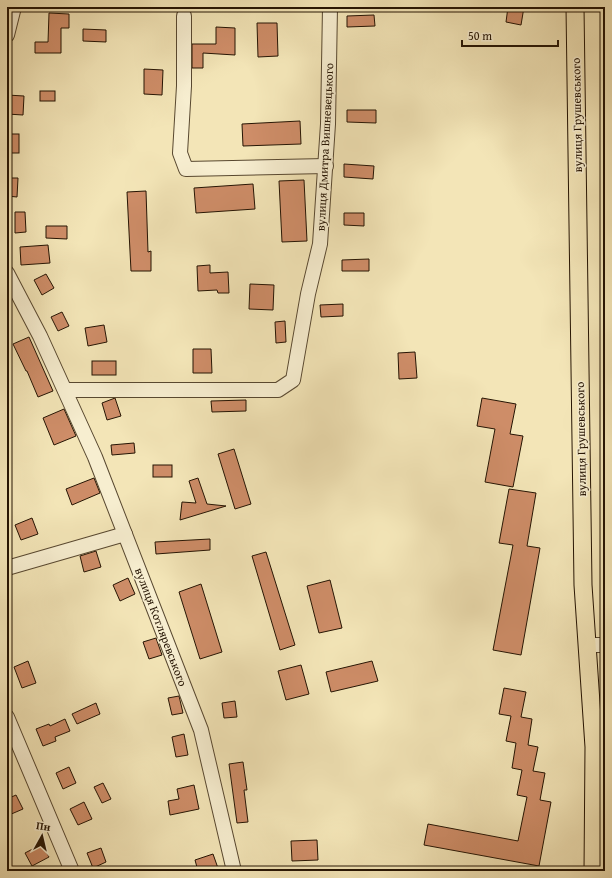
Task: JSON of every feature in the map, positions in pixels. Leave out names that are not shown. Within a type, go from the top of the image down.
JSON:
[{"type":"main road","name":"вулиця Грушевського","points":[[575,7],[582,577],[594,748],[593,871]]},
{"type":"street","points":[[7,35],[14,7]]},
{"type":"street","name":"вулиця Дмитра Вишневецького","points":[[65,390],[278,390],[293,380],[308,294],[320,244],[326,166],[330,7]]},
{"type":"street","points":[[184,16],[184,86],[180,153],[186,169],[326,166]]},
{"type":"street","name":"вулиця Котляревського","points":[[7,274],[40,336],[95,456],[201,730],[234,871]]},
{"type":"street","points":[[7,568],[125,534]]},
{"type":"street","points":[[587,645],[605,645]]},
{"type":"street","points":[[7,717],[72,871]]},
{"type":"building","points":[[508,7],[524,7],[521,25],[506,22]]},
{"type":"building","points":[[49,13],[69,14],[69,28],[61,28],[61,53],[35,53],[35,42],[48,42]]},
{"type":"building","points":[[374,15],[375,26],[347,27],[347,16]]},
{"type":"building","points":[[257,23],[277,23],[278,56],[258,57]]},
{"type":"building","points":[[216,27],[235,28],[235,55],[203,53],[203,68],[192,68],[192,44],[216,44]]},
{"type":"building","points":[[83,29],[106,30],[106,42],[83,41]]},
{"type":"building","points":[[144,69],[163,70],[162,95],[144,94]]},
{"type":"building","points":[[40,91],[55,91],[55,101],[40,101]]},
{"type":"building","points":[[7,95],[24,96],[23,115],[7,114]]},
{"type":"building","points":[[347,110],[376,110],[376,123],[347,122]]},
{"type":"building","points":[[300,121],[301,144],[243,146],[242,124]]},
{"type":"building","points":[[7,134],[19,134],[19,153],[7,153]]},
{"type":"building","points":[[344,164],[374,166],[373,179],[344,177]]},
{"type":"building","points":[[7,178],[18,178],[17,197],[7,196]]},
{"type":"building","points":[[304,180],[307,241],[282,242],[279,181]]},
{"type":"building","points":[[253,184],[255,209],[196,213],[194,188]]},
{"type":"building","points":[[146,191],[148,252],[151,251],[151,271],[131,271],[127,192]]},
{"type":"building","points":[[15,212],[25,212],[26,232],[15,233]]},
{"type":"building","points":[[344,213],[364,213],[364,226],[344,225]]},
{"type":"building","points":[[46,226],[67,226],[67,239],[46,238]]},
{"type":"building","points":[[48,245],[50,263],[21,265],[20,247]]},
{"type":"building","points":[[369,259],[369,271],[342,271],[342,260]]},
{"type":"building","points":[[210,265],[210,273],[228,272],[229,293],[218,293],[217,290],[198,291],[197,266]]},
{"type":"building","points":[[46,274],[54,288],[42,295],[34,280]]},
{"type":"building","points":[[250,284],[274,285],[273,310],[249,309]]},
{"type":"building","points":[[343,304],[343,316],[321,317],[320,305]]},
{"type":"building","points":[[62,312],[69,326],[58,331],[51,317]]},
{"type":"building","points":[[285,321],[286,342],[276,343],[275,322]]},
{"type":"building","points":[[104,325],[107,342],[88,346],[85,328]]},
{"type":"building","points":[[29,337],[53,391],[38,397],[13,344]]},
{"type":"building","points":[[193,349],[211,349],[212,373],[193,373]]},
{"type":"building","points":[[415,352],[417,378],[399,379],[398,353]]},
{"type":"building","points":[[92,361],[116,361],[116,375],[92,375]]},
{"type":"building","points":[[115,398],[121,416],[107,420],[102,403]]},
{"type":"building","points":[[482,398],[516,404],[510,434],[523,436],[513,487],[485,482],[495,429],[477,426]]},
{"type":"building","points":[[246,400],[246,411],[212,412],[211,401]]},
{"type":"building","points":[[64,409],[76,436],[54,445],[43,418]]},
{"type":"building","points":[[134,443],[135,453],[112,455],[111,445]]},
{"type":"building","points":[[234,449],[251,504],[235,509],[218,454]]},
{"type":"building","points":[[153,465],[172,465],[172,477],[153,477]]},
{"type":"building","points":[[94,478],[100,493],[72,505],[66,489]]},
{"type":"building","points":[[198,478],[207,504],[226,506],[180,520],[182,502],[196,503],[189,481]]},
{"type":"building","points":[[509,489],[536,493],[527,546],[540,548],[521,655],[493,650],[513,545],[499,543]]},
{"type":"building","points":[[32,518],[38,534],[21,540],[15,525]]},
{"type":"building","points":[[210,539],[210,550],[156,554],[155,542]]},
{"type":"building","points":[[96,551],[101,567],[84,572],[80,556]]},
{"type":"building","points":[[266,552],[295,645],[280,650],[252,556]]},
{"type":"building","points":[[128,578],[135,594],[120,601],[113,585]]},
{"type":"building","points":[[330,580],[342,628],[319,633],[307,586]]},
{"type":"building","points":[[201,584],[222,652],[200,659],[179,592]]},
{"type":"building","points":[[156,638],[162,655],[149,659],[143,642]]},
{"type":"building","points":[[28,661],[36,683],[22,688],[14,667]]},
{"type":"building","points":[[372,661],[378,681],[331,692],[326,672]]},
{"type":"building","points":[[301,665],[309,694],[286,700],[278,671]]},
{"type":"building","points":[[504,688],[526,692],[521,717],[532,719],[528,745],[538,747],[533,771],[545,773],[540,800],[551,802],[539,866],[424,845],[428,824],[518,841],[527,797],[517,795],[522,770],[512,768],[516,743],[506,741],[511,716],[499,714]]},
{"type":"building","points":[[179,696],[183,713],[172,715],[168,698]]},
{"type":"building","points":[[235,701],[237,717],[224,718],[222,703]]},
{"type":"building","points":[[96,703],[100,714],[77,724],[72,714]]},
{"type":"building","points":[[65,719],[70,731],[55,737],[56,741],[43,746],[36,729],[49,724],[50,726]]},
{"type":"building","points":[[184,734],[188,755],[176,757],[172,737]]},
{"type":"building","points":[[243,762],[247,790],[244,790],[248,822],[237,823],[229,764]]},
{"type":"building","points":[[69,767],[76,783],[63,789],[56,773]]},
{"type":"building","points":[[103,783],[111,799],[102,803],[94,787]]},
{"type":"building","points":[[194,785],[199,809],[170,815],[168,801],[179,799],[177,789]]},
{"type":"building","points":[[16,795],[23,809],[9,815],[7,810],[7,799]]},
{"type":"building","points":[[84,802],[92,819],[78,825],[70,809]]},
{"type":"building","points":[[317,840],[318,860],[292,861],[291,841]]},
{"type":"building","points":[[42,844],[49,857],[32,866],[25,853]]},
{"type":"building","points":[[101,848],[106,862],[93,868],[87,853]]},
{"type":"building","points":[[213,854],[219,871],[198,871],[195,860]]}]
